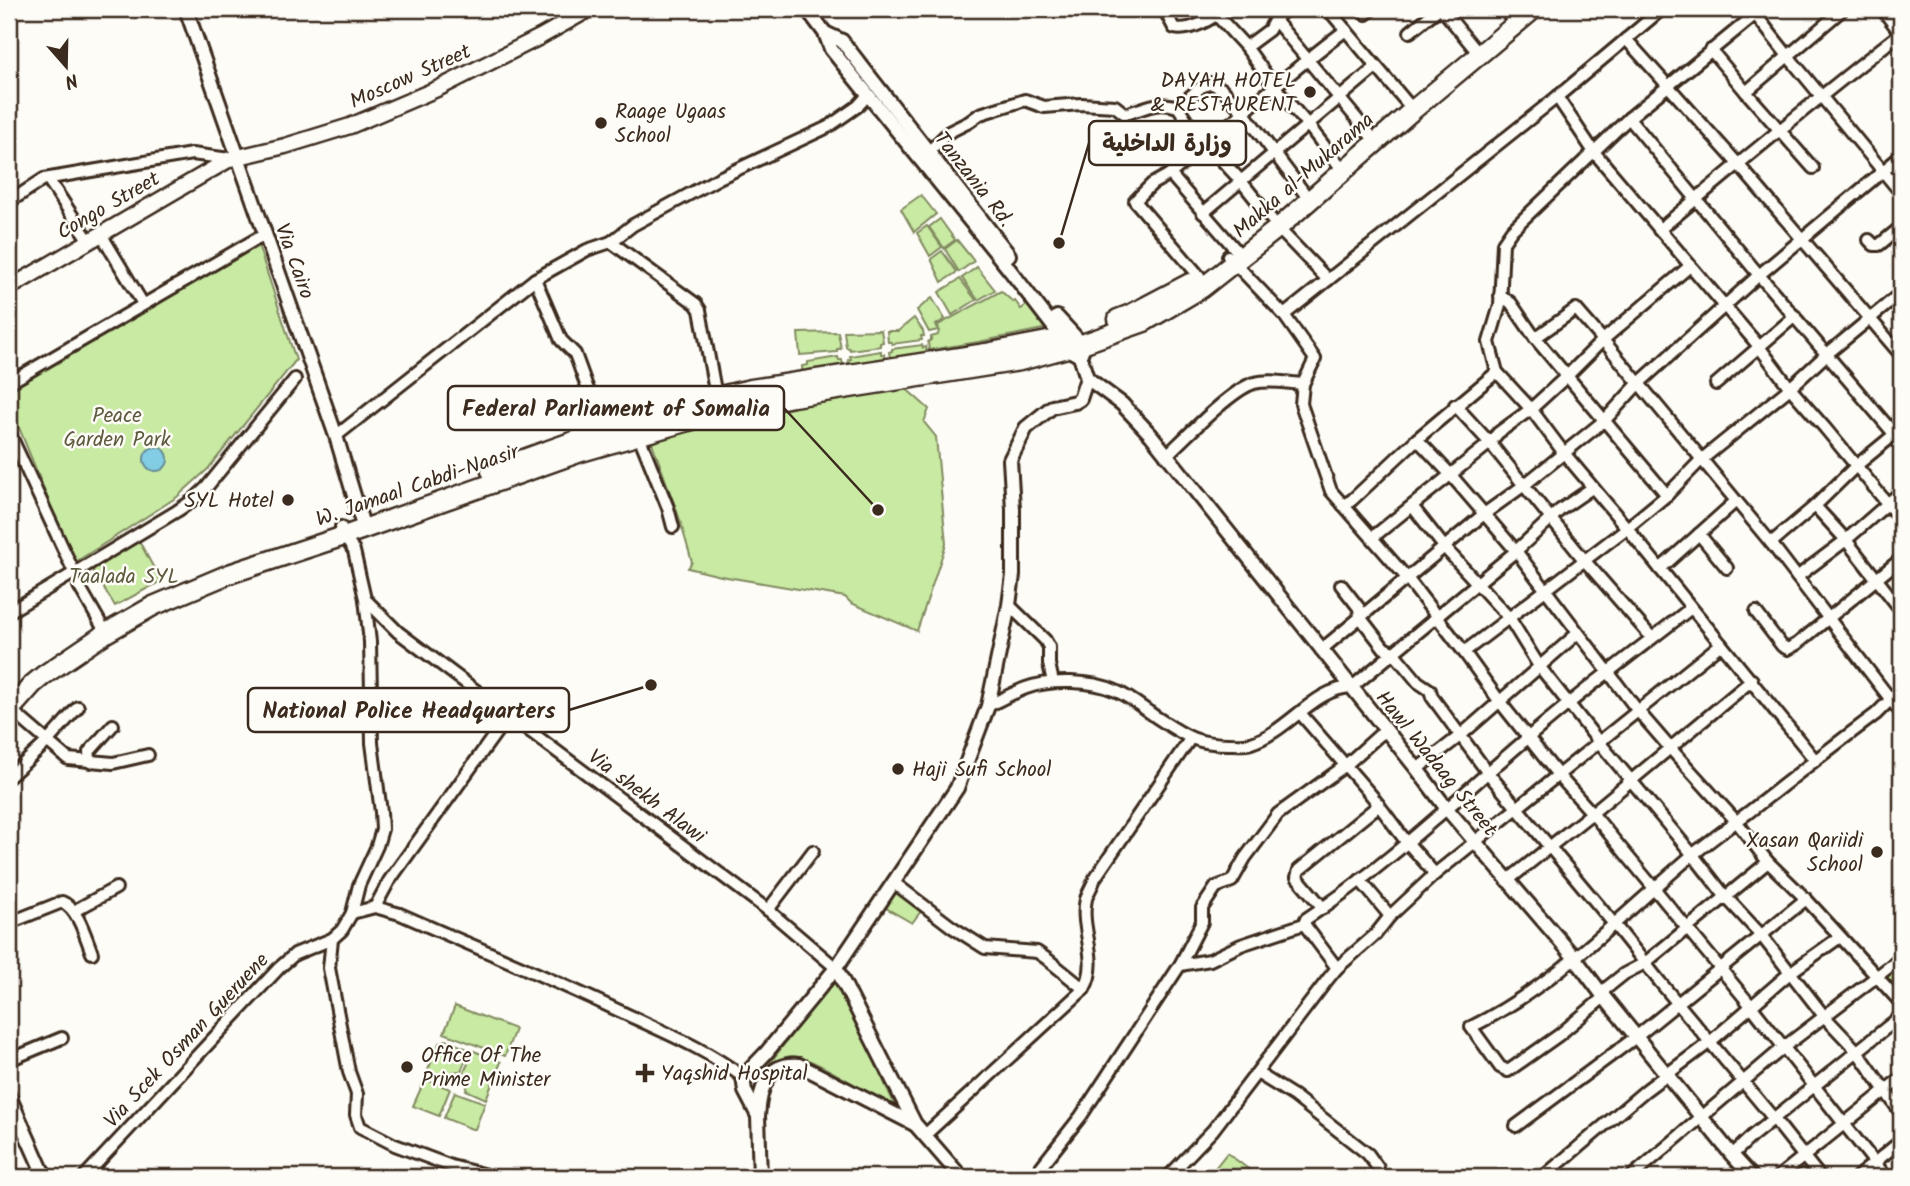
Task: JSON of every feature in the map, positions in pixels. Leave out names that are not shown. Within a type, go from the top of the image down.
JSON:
[{"type":"highway","name":"Makka al-Mukarama","points":[[1275,224],[1371,136],[1534,9]]},
{"type":"highway","name":"Makka al-Mukarama","points":[[1074,344],[1200,277],[1233,256],[1275,224],[1410,107],[1512,12]]},
{"type":"highway","name":"Makka al-Mukarama","points":[[1074,344],[1144,322],[1165,311],[1202,288],[1233,256]]},
{"type":"highway","name":"W. Jamaal Cabdi-Naasir","points":[[9,705],[40,663],[172,586],[354,531],[581,452],[639,436],[665,419],[716,396],[751,389],[926,368],[1074,344]]},
{"type":"highway","name":"W. Jamaal Cabdi-Naasir","points":[[354,531],[603,431],[727,410],[926,368]]},
{"type":"main road","name":"Moscow Street","points":[[233,159],[341,129],[427,93],[501,58],[590,9]]},
{"type":"main road","name":"Congo Street","points":[[9,288],[233,159]]},
{"type":"street","name":"Via Cairo","points":[[186,9],[233,159],[265,233],[336,436],[354,531],[370,642],[372,743],[382,829],[359,886],[352,913]]},
{"type":"street","name":"Tanzania Rd.","points":[[807,9],[825,33],[831,49],[869,95],[908,136],[928,152],[1074,344],[1087,379]]},
{"type":"street","points":[[1164,9],[1174,28],[1180,29],[1200,23],[1218,11],[1338,164]]},
{"type":"street","points":[[1273,13],[1287,9]]},
{"type":"street","points":[[1328,9],[1410,107]]},
{"type":"street","points":[[1410,32],[1440,9],[1474,48]]},
{"type":"street","points":[[1284,315],[1557,97],[1662,9]]},
{"type":"street","points":[[1659,230],[1780,132],[1821,95],[1901,34],[1882,9]]},
{"type":"street","points":[[1746,92],[1842,10]]},
{"type":"street","points":[[1815,760],[1628,528],[1592,488],[1531,409],[1497,372],[1489,342],[1500,305],[1503,243],[1512,230],[1629,118],[1759,12],[1788,57],[1901,193]]},
{"type":"street","points":[[1246,47],[1269,30],[1273,13]]},
{"type":"street","points":[[1273,13],[1278,24],[1371,136]]},
{"type":"street","points":[[1200,277],[1135,201],[1152,184],[1170,174],[1307,59],[1346,30]]},
{"type":"street","name":"Tanzania Rd.","points":[[825,33],[842,41],[908,136],[1009,269],[1074,344]]},
{"type":"street","points":[[1626,39],[1738,164],[1901,355]]},
{"type":"street","points":[[1711,50],[1813,167]]},
{"type":"street","points":[[1203,213],[1376,67]]},
{"type":"street","points":[[1178,107],[1201,87],[1211,83],[1222,89],[1244,113],[1305,194]]},
{"type":"street","points":[[336,436],[535,279],[587,250],[611,242],[633,225],[719,178],[828,127],[869,95]]},
{"type":"street","points":[[1557,97],[1594,152],[1901,520]]},
{"type":"street","points":[[928,152],[949,132],[980,114],[1025,100],[1044,107],[1081,104],[1115,106],[1125,114],[1157,103],[1166,103],[1178,107],[1193,130],[1328,280]]},
{"type":"street","points":[[1629,118],[1759,275],[1899,435],[1856,466],[1815,506],[1771,543]]},
{"type":"street","name":"Congo Street","points":[[9,202],[40,180],[48,178],[192,154],[233,159]]},
{"type":"street","points":[[1321,650],[1484,514],[1605,420],[1638,384],[1759,275],[1901,156]]},
{"type":"street","points":[[1170,174],[1203,213],[1233,256],[1284,315],[1315,359],[1303,384],[1301,404],[1331,491],[1408,578],[1558,775],[1752,1007],[1886,1177]]},
{"type":"street","points":[[48,178],[143,304]]},
{"type":"street","points":[[1869,240],[1874,246],[1879,245],[1901,227]]},
{"type":"street","points":[[9,383],[265,233]]},
{"type":"street","points":[[611,242],[696,304],[716,396]]},
{"type":"street","points":[[1373,537],[1490,443],[1498,433],[1531,409],[1603,340],[1690,266]]},
{"type":"street","points":[[535,279],[561,340],[575,354],[603,431]]},
{"type":"street","points":[[1464,652],[1628,528],[1667,495],[1701,460],[1901,293]]},
{"type":"street","points":[[1500,295],[1511,303],[1535,338],[1667,495]]},
{"type":"street","points":[[1535,338],[1576,309],[1771,543],[1901,713]]},
{"type":"street","points":[[1716,384],[1795,316]]},
{"type":"street","points":[[1343,505],[1352,500],[1455,405],[1497,372]]},
{"type":"street","points":[[9,612],[192,501],[206,488],[295,379]]},
{"type":"street","points":[[743,1077],[836,968],[957,788],[988,706],[1009,605],[1013,564],[1010,460],[1026,428],[1052,407],[1080,399],[1087,379]]},
{"type":"street","name":"Hawl Wadaag Street","points":[[1087,379],[1122,404],[1166,456],[1447,809],[1574,957],[1604,998],[1752,1177]]},
{"type":"street","points":[[1166,456],[1229,398],[1246,386],[1273,381],[1303,384]]},
{"type":"street","points":[[1455,405],[1653,638]]},
{"type":"street","points":[[9,432],[13,452],[74,572]]},
{"type":"street","points":[[639,436],[673,527]]},
{"type":"street","points":[[1417,439],[1516,551],[1638,711],[1736,821],[1768,862],[1806,899],[1901,1003]]},
{"type":"street","points":[[988,706],[1028,687],[1053,682],[1089,684],[1115,690],[1190,739],[1215,744],[1248,744],[1264,738],[1338,687],[1352,687],[1516,551],[1560,510],[1592,488]]},
{"type":"street","points":[[1797,577],[1846,540],[1901,492]]},
{"type":"street","points":[[1660,569],[1736,501]]},
{"type":"street","points":[[1412,506],[1445,548],[1510,619],[1539,666],[1599,742],[1725,896],[1761,935],[1824,1016],[1857,1051],[1901,1113]]},
{"type":"street","points":[[1815,506],[1846,540],[1901,610]]},
{"type":"street","points":[[1699,534],[1727,568]]},
{"type":"street","points":[[1756,612],[1782,646],[1788,649],[1901,559]]},
{"type":"street","points":[[1341,585],[1359,608],[1360,617],[1384,648],[1393,652],[1418,682],[1430,690],[1432,697],[1460,736],[1516,808],[1820,1177]]},
{"type":"street","points":[[79,586],[103,628]]},
{"type":"street","name":"Via shekh Alawi","points":[[365,599],[398,632],[768,910],[836,968]]},
{"type":"street","points":[[1009,605],[1045,640],[1049,647],[1053,682]]},
{"type":"street","points":[[1180,965],[1210,960],[1304,924],[1306,919],[1360,880],[1447,809],[1570,703],[1691,608]]},
{"type":"street","points":[[1417,769],[1460,736],[1578,633]]},
{"type":"street","points":[[1168,1177],[1213,1130],[1337,968],[1375,935],[1390,916],[1435,874],[1721,644]]},
{"type":"street","points":[[1507,881],[1752,680]]},
{"type":"street","points":[[1768,862],[1645,963],[1624,974],[1604,990],[1604,998],[1559,1035],[1508,1071],[1500,1067],[1471,1027],[1493,1017],[1526,995],[1614,924],[1693,855],[1876,714],[1901,690]]},
{"type":"street","points":[[9,705],[68,759],[113,763],[148,755]]},
{"type":"street","points":[[9,777],[47,742],[78,707]]},
{"type":"street","points":[[1300,713],[1435,874]]},
{"type":"street","points":[[375,907],[389,881],[508,716]]},
{"type":"street","points":[[90,762],[89,752],[113,725]]},
{"type":"street","points":[[1033,1177],[1081,1116],[1180,965],[1202,922],[1202,908],[1216,887],[1232,881],[1245,858],[1278,814],[1346,765],[1385,730]]},
{"type":"street","points":[[925,1135],[1084,989],[1091,974],[1086,899],[1096,878],[1190,739]]},
{"type":"street","points":[[1323,908],[1297,877],[1299,870],[1379,805]]},
{"type":"street","points":[[768,910],[813,851]]},
{"type":"street","points":[[1360,880],[1390,916]]},
{"type":"street","points":[[893,882],[952,927],[985,948],[1037,952],[1084,989]]},
{"type":"street","points":[[74,911],[116,888]]},
{"type":"street","points":[[1516,1126],[1636,1037],[1806,899]]},
{"type":"street","points":[[9,923],[62,902],[70,905],[74,911],[92,953]]},
{"type":"street","points":[[494,1177],[451,1167],[395,1145],[360,1127],[355,1115],[357,1094],[349,1072],[329,968],[332,939],[342,930],[352,913],[375,907],[400,914],[609,1006],[723,1062],[743,1077],[745,1091],[758,1116]]},
{"type":"street","points":[[1304,924],[1337,968]]},
{"type":"street","points":[[1543,1177],[1666,1074],[1710,1042],[1791,972],[1840,937]]},
{"type":"street","name":"Via Scek Osman Gueruene","points":[[84,1177],[279,968],[295,954],[332,939]]},
{"type":"street","points":[[1630,1177],[1784,1047],[1877,975],[1896,964],[1901,957]]},
{"type":"street","points":[[836,968],[915,1124],[961,1177]]},
{"type":"street","points":[[1732,1155],[1901,1016]]},
{"type":"street","points":[[9,1060],[62,1038]]},
{"type":"street","points":[[760,1177],[760,1095],[767,1079],[777,1068],[788,1064],[799,1065],[915,1124]]},
{"type":"street","points":[[1257,1073],[1294,1096],[1368,1154],[1378,1168]]},
{"type":"street","points":[[1778,1177],[1901,1078]]},
{"type":"street","points":[[9,1097],[45,1177]]},
{"type":"street","points":[[1857,1177],[1901,1141]]},
{"type":"green space","points":[[921,195],[936,214],[914,232],[901,209]]},
{"type":"green space","points":[[940,219],[955,240],[944,248],[929,227]]},
{"type":"green space","points":[[927,226],[942,247],[930,256],[917,233]]},
{"type":"green space","points":[[957,240],[974,261],[959,272],[945,249]]},
{"type":"green space","name":"Peace Garden Park","points":[[257,242],[296,360],[208,469],[177,497],[74,563],[9,403],[9,387]]},
{"type":"green space","points":[[942,251],[957,272],[942,282],[931,259]]},
{"type":"green space","points":[[977,267],[995,290],[978,300],[962,278]]},
{"type":"green space","points":[[960,279],[976,300],[952,315],[939,292]]},
{"type":"green space","points":[[1001,291],[1021,309],[1028,304],[1048,328],[929,350],[928,342],[931,337],[938,335],[938,325]]},
{"type":"green space","points":[[932,298],[945,319],[936,325],[938,330],[929,332],[917,310]]},
{"type":"green space","points":[[914,318],[923,331],[922,340],[892,344],[888,342],[887,331],[898,331]]},
{"type":"green space","points":[[881,330],[883,342],[880,346],[850,350],[846,347],[844,331]]},
{"type":"green space","points":[[838,332],[841,349],[837,349],[837,352],[800,355],[798,333]]},
{"type":"green space","points":[[922,345],[923,348],[926,347],[928,358],[891,363],[889,352],[892,349]]},
{"type":"green space","points":[[881,351],[886,363],[850,369],[850,356]]},
{"type":"green space","points":[[838,357],[842,360],[844,370],[803,376],[802,366],[808,365],[808,362]]},
{"type":"green space","points":[[903,386],[929,409],[924,422],[936,437],[946,544],[917,631],[851,603],[845,597],[688,568],[692,562],[679,517],[651,440],[760,412]]},
{"type":"green space","name":"Taalada SYL","points":[[139,541],[161,581],[115,606],[92,569]]},
{"type":"green space","points":[[896,892],[921,911],[912,923],[886,908]]},
{"type":"green space","points":[[1901,962],[1901,996],[1885,975]]},
{"type":"green space","points":[[834,979],[899,1114],[814,1062],[791,1056],[770,1063]]},
{"type":"green space","points":[[455,1006],[515,1029],[505,1056],[444,1033]]},
{"type":"green space","points":[[446,1040],[470,1050],[461,1071],[453,1072],[447,1084],[426,1075],[439,1043]]},
{"type":"green space","points":[[474,1051],[501,1062],[486,1099],[466,1090],[469,1078],[464,1072]]},
{"type":"green space","points":[[425,1079],[450,1089],[439,1116],[413,1106]]},
{"type":"green space","points":[[455,1092],[485,1103],[475,1129],[444,1118]]},
{"type":"green space","points":[[1227,1153],[1259,1177],[1208,1177]]},
{"type":"water","points":[[156,447],[164,451],[168,459],[164,467],[156,471],[148,467],[144,459],[148,451]]},
{"type":"place","name":"DAYAH HOTEL & RESTAURENT","points":[[1310,92]]},
{"type":"place","name":"Raage Ugaas School","points":[[601,123]]},
{"type":"place","name":"وزارة الداخلية","points":[[1059,243]]},
{"type":"place","name":"SYL Hotel","points":[[288,500]]},
{"type":"place","name":"Federal Parliament of Somalia","points":[[878,510]]},
{"type":"place","name":"National Police Headquarters","points":[[651,685]]},
{"type":"place","name":"Haji Sufi School","points":[[898,769]]},
{"type":"place","name":"Xasan Qariidi School","points":[[1877,852]]},
{"type":"place","name":"Office Of The Prime Minister","points":[[407,1067]]},
{"type":"place","name":"Yaqshid Hospital","points":[[645,1073]]}]
